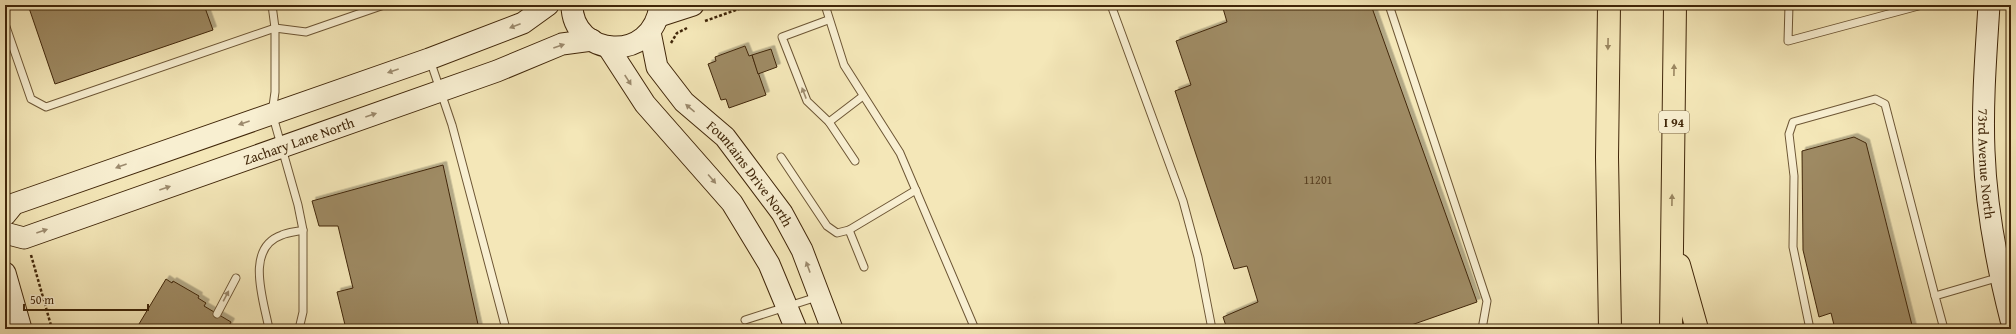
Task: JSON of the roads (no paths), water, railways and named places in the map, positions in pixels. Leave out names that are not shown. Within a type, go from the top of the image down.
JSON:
[{"type":"highway","points":[[1609,5],[1607,157],[1610,329]]},
{"type":"highway","name":"I 94","points":[[1671,329],[1675,5]]},
{"type":"highway","points":[[1599,329],[1607,157]]},
{"type":"highway","points":[[1672,239],[1697,329]]},
{"type":"street","points":[[5,215],[14,204],[429,59],[523,23],[548,5]]},
{"type":"street","points":[[572,5],[575,20],[582,31],[600,43],[645,104],[732,203],[769,264],[796,329]]},
{"type":"street","name":"73rd Avenue North","points":[[1989,5],[1984,90],[1984,152],[1989,213],[2000,276],[2011,320]]},
{"type":"street","points":[[656,18],[695,17]]},
{"type":"street","name":"Zachary Lane North","points":[[5,233],[24,238],[497,71],[562,44],[600,43],[620,48],[631,45],[641,40],[656,18]]},
{"type":"street","name":"Fountains Drive North","points":[[656,18],[657,67],[684,102],[725,137],[782,212],[802,250],[818,296],[832,329]]},
{"type":"street","points":[[5,273],[21,329]]},
{"type":"lane","points":[[272,5],[276,28],[275,92],[272,113],[298,205],[303,230],[303,312],[299,329]]},
{"type":"lane","points":[[5,24],[31,99],[46,107],[276,28],[306,32],[384,5]]},
{"type":"lane","points":[[825,5],[828,20],[844,65],[900,153],[974,329]]},
{"type":"lane","points":[[1111,5],[1182,202],[1198,257],[1212,329]]},
{"type":"lane","points":[[1389,5],[1487,301],[1482,329]]},
{"type":"lane","points":[[1789,5],[1788,41],[1922,5]]},
{"type":"lane","points":[[828,20],[782,37],[807,101],[829,122],[855,161]]},
{"type":"lane","points":[[429,59],[452,125],[506,329]]},
{"type":"lane","points":[[829,122],[863,96]]},
{"type":"lane","points":[[1810,329],[1793,247],[1794,176],[1789,134],[1793,122],[1875,99],[1885,104],[1944,329]]},
{"type":"lane","points":[[782,156],[827,226],[837,233],[849,230],[916,190]]},
{"type":"lane","points":[[269,329],[258,272],[259,258],[267,246],[281,235],[303,230]]},
{"type":"lane","points":[[849,230],[864,267]]},
{"type":"lane","points":[[1935,296],[2000,276]]},
{"type":"lane","points":[[217,314],[236,278]]},
{"type":"lane","points":[[745,320],[818,296]]}]
